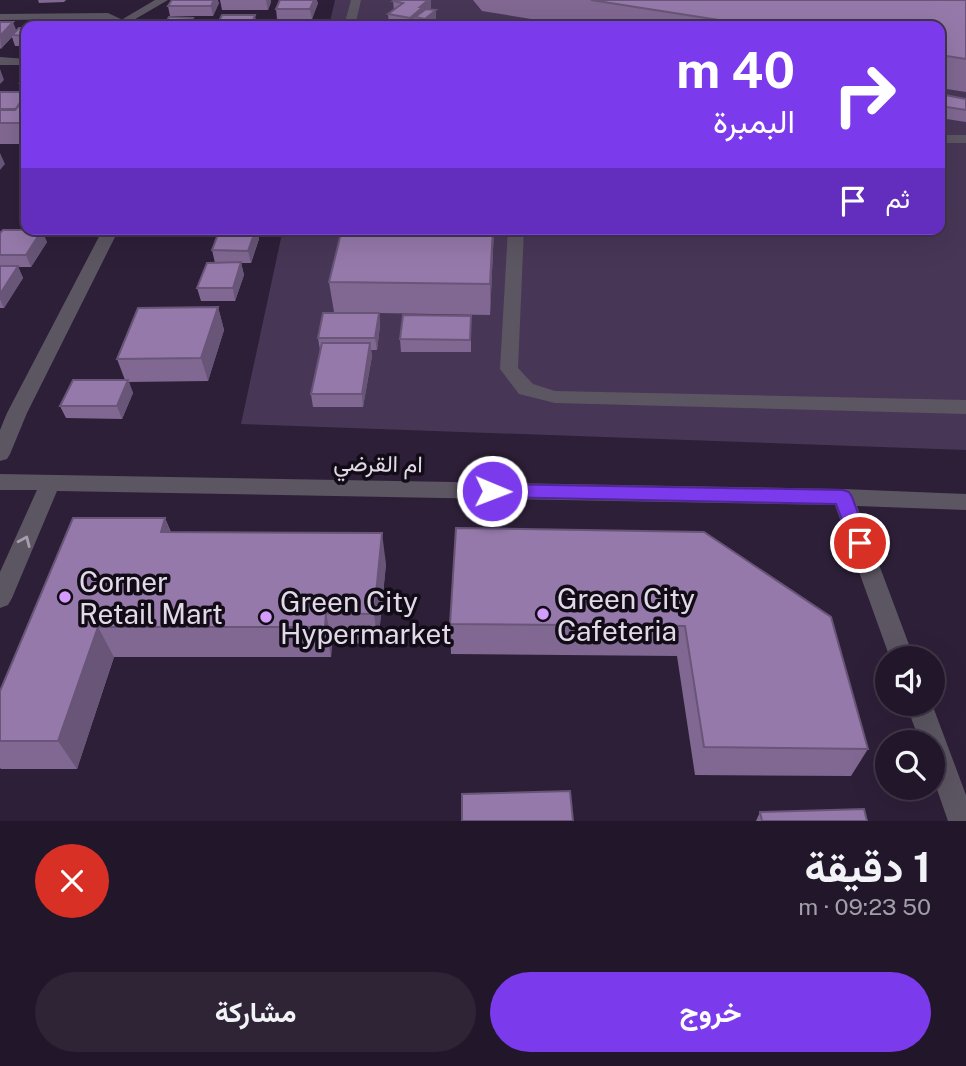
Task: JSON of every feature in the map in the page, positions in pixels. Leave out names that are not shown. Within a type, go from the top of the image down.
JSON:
[{"type":"street","points":[[125,21],[163,0]]},
{"type":"street","points":[[352,21],[356,0]]},
{"type":"street","points":[[0,17],[108,16],[116,21]]},
{"type":"street","points":[[0,61],[21,62]]},
{"type":"street","points":[[0,454],[17,413],[108,235]]},
{"type":"street","name":"ام القرضي","points":[[0,482],[843,497],[966,502]]},
{"type":"street","points":[[0,598],[50,484]]},
{"type":"street","points":[[843,497],[898,646]]},
{"type":"street","points":[[923,716],[962,821]]},
{"type":"lane","points":[[516,235],[509,369],[526,389],[555,397],[966,407]]},
{"type":"shaded area","points":[[335,0],[966,0],[966,450],[241,424],[282,235],[945,235],[945,21],[330,21]]},
{"type":"building","points":[[172,0],[214,0],[211,6],[168,6]]},
{"type":"building","points":[[280,0],[314,0],[310,9],[276,9]]},
{"type":"building","points":[[428,0],[410,18],[388,14],[403,3],[393,1]]},
{"type":"building","points":[[591,0],[966,0],[966,59],[945,56],[945,21],[725,21]]},
{"type":"building","points":[[426,9],[436,10],[425,19],[415,17]]},
{"type":"building","points":[[222,15],[255,15],[253,21],[219,21]]},
{"type":"building","points":[[169,17],[193,18],[191,21],[167,21]]},
{"type":"building","points":[[0,22],[13,22],[0,36]]},
{"type":"building","points":[[19,28],[21,28],[21,36],[12,35]]},
{"type":"building","points":[[0,92],[21,92],[21,101],[16,109],[0,109]]},
{"type":"building","points":[[945,95],[966,99],[966,110],[945,107]]},
{"type":"building","points":[[21,103],[21,123],[0,123],[0,110],[15,110]]},
{"type":"building","points":[[3,230],[21,230],[21,235],[39,235],[26,255],[0,255],[0,233]]},
{"type":"building","points":[[218,235],[254,235],[248,251],[212,250]]},
{"type":"building","points":[[341,235],[493,235],[490,284],[329,282]]},
{"type":"building","points":[[241,262],[233,288],[197,288],[207,263]]},
{"type":"building","points":[[0,266],[18,266],[0,294]]},
{"type":"building","points":[[218,307],[201,358],[117,359],[138,308]]},
{"type":"building","points":[[323,313],[379,313],[375,338],[318,338]]},
{"type":"building","points":[[403,315],[471,316],[470,340],[400,339]]},
{"type":"building","points":[[322,343],[370,343],[362,394],[311,394]]},
{"type":"building","points":[[73,380],[128,380],[117,406],[60,406]]},
{"type":"building","points":[[73,518],[165,518],[161,532],[382,533],[374,614],[326,613],[325,627],[98,627],[58,741],[0,741],[0,691]]},
{"type":"building","points":[[456,528],[704,532],[831,617],[868,749],[704,747],[685,626],[450,624]]},
{"type":"building","points":[[570,791],[573,821],[462,821],[462,794]]},
{"type":"building","points":[[864,809],[867,821],[762,821],[760,812]]},
{"type":"place","name":"Corner Retail Mart","points":[[65,597]]},
{"type":"place","name":"Green City Cafeteria","points":[[543,614]]},
{"type":"place","name":"Green City Hypermarket","points":[[266,617]]},
{"type":"route","points":[[492,491],[843,497],[860,543]]}]
